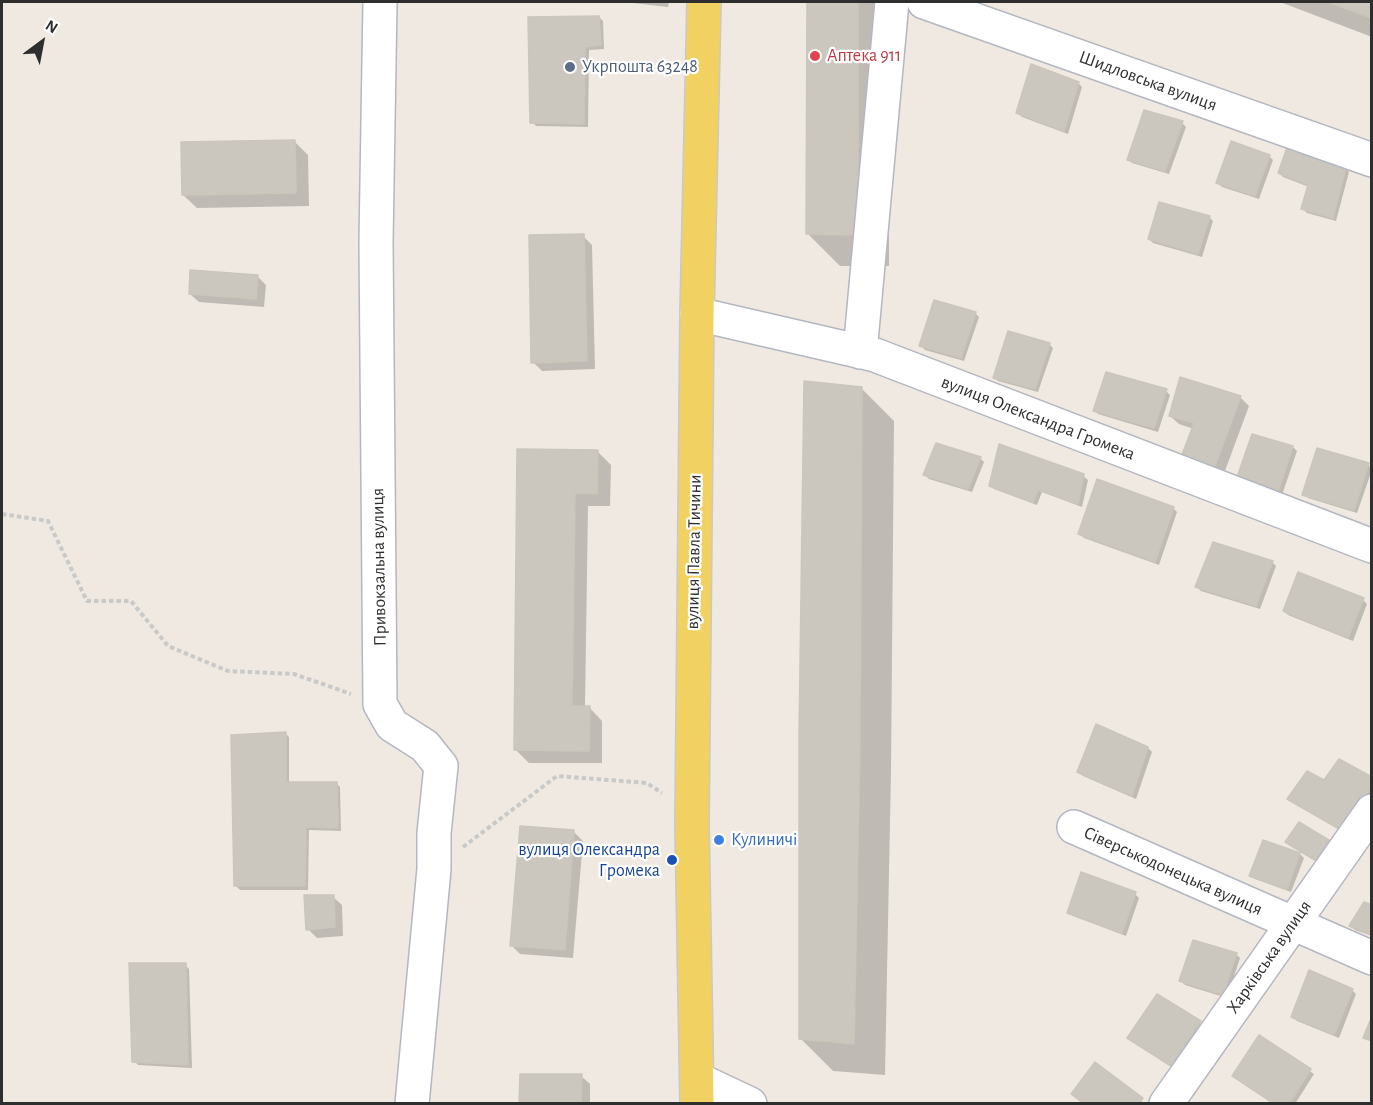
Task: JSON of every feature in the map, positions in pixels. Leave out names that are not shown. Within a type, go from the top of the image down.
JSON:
[{"type":"main road","name":"вулиця Павла Тичини","points":[[697,1091],[692,824],[697,314],[704,2]]},
{"type":"street","name":"Привокзальна вулиця","points":[[380,2],[376,254],[381,704]]},
{"type":"street","points":[[860,352],[892,2]]},
{"type":"street","name":"Шидловська вулиця","points":[[924,2],[1371,160]]},
{"type":"street","name":"вулиця Олександра Громека","points":[[697,314],[875,355],[1371,546]]},
{"type":"street","points":[[381,704],[392,725],[425,746],[441,766],[434,833],[434,869],[411,1104]]},
{"type":"street","name":"Харківська вулиця","points":[[1166,1104],[1371,811]]},
{"type":"street","name":"Сіверськодонецька вулиця","points":[[1074,827],[1371,958]]},
{"type":"street","points":[[697,1091],[750,1104]]},
{"type":"path","points":[[2,514],[48,521],[87,602],[131,601],[168,646],[228,671],[294,674],[381,704]]},
{"type":"path","points":[[434,869],[557,776],[647,783],[671,800],[692,824]]},
{"type":"building","points":[[807,2],[858,2],[858,235],[806,234]]},
{"type":"building","points":[[1328,2],[1372,2],[1372,18]]},
{"type":"building","points":[[599,16],[601,45],[585,47],[584,124],[530,123],[528,17]]},
{"type":"building","points":[[1031,64],[1079,82],[1064,131],[1016,113]]},
{"type":"building","points":[[1144,110],[1183,121],[1165,171],[1127,160]]},
{"type":"building","points":[[295,140],[296,193],[182,195],[181,142]]},
{"type":"building","points":[[1231,141],[1270,155],[1255,196],[1216,183]]},
{"type":"building","points":[[1288,145],[1346,167],[1333,218],[1301,209],[1308,185],[1278,173]]},
{"type":"building","points":[[1159,202],[1210,216],[1198,254],[1148,239]]},
{"type":"building","points":[[584,234],[587,361],[531,363],[529,235]]},
{"type":"building","points":[[190,270],[258,275],[256,299],[189,294]]},
{"type":"building","points":[[934,300],[976,312],[961,358],[919,346]]},
{"type":"building","points":[[1008,331],[1050,343],[1035,389],[993,378]]},
{"type":"building","points":[[1106,372],[1167,389],[1154,428],[1093,411]]},
{"type":"building","points":[[1180,377],[1241,396],[1213,471],[1180,460],[1194,423],[1169,416]]},
{"type":"building","points":[[804,381],[862,387],[860,738],[799,737]]},
{"type":"building","points":[[1252,434],[1293,446],[1278,492],[1236,480]]},
{"type":"building","points":[[936,443],[981,457],[968,489],[923,475]]},
{"type":"building","points":[[999,444],[1084,474],[1078,504],[1038,490],[1033,502],[989,486]]},
{"type":"building","points":[[1317,448],[1369,463],[1354,510],[1302,495]]},
{"type":"building","points":[[517,449],[598,450],[597,494],[575,493],[572,706],[590,706],[589,751],[514,750]]},
{"type":"building","points":[[1097,479],[1174,507],[1155,562],[1078,534]]},
{"type":"building","points":[[1213,542],[1273,561],[1256,606],[1195,587]]},
{"type":"building","points":[[1298,572],[1364,598],[1348,638],[1283,611]]},
{"type":"building","points":[[1096,724],[1148,747],[1132,796],[1077,772]]},
{"type":"building","points":[[286,732],[286,782],[337,782],[338,828],[306,827],[305,886],[234,886],[231,735]]},
{"type":"building","points":[[799,737],[860,738],[854,1044],[799,1039]]},
{"type":"building","points":[[1339,759],[1372,777],[1372,786],[1341,830],[1287,799],[1307,771],[1324,780]]},
{"type":"building","points":[[1299,822],[1332,842],[1318,862],[1285,842]]},
{"type":"building","points":[[520,826],[574,830],[565,950],[510,946]]},
{"type":"building","points":[[1263,840],[1300,853],[1287,889],[1249,876]]},
{"type":"building","points":[[1081,872],[1136,892],[1122,933],[1067,913]]},
{"type":"building","points":[[304,895],[334,895],[335,927],[306,930]]},
{"type":"building","points":[[1364,902],[1372,905],[1372,935],[1349,926]]},
{"type":"building","points":[[1193,940],[1237,953],[1223,995],[1179,981]]},
{"type":"building","points":[[129,963],[186,963],[188,1065],[132,1062]]},
{"type":"building","points":[[1309,970],[1353,989],[1334,1035],[1291,1017]]},
{"type":"building","points":[[1157,994],[1201,1021],[1171,1066],[1127,1038]]},
{"type":"building","points":[[1372,1016],[1372,1041],[1363,1038]]},
{"type":"building","points":[[1259,1035],[1311,1069],[1289,1104],[1274,1104],[1232,1076]]},
{"type":"building","points":[[1095,1062],[1143,1098],[1139,1104],[1084,1104],[1071,1094]]},
{"type":"building","points":[[520,1074],[582,1074],[581,1104],[519,1104]]},
{"type":"place","name":"Аптека 911","points":[[815,56]]},
{"type":"place","name":"Укрпошта 63248","points":[[570,67]]},
{"type":"place","name":"Кулиничі","points":[[719,840]]},
{"type":"place","name":"вулиця Олександра Громека","points":[[672,860]]}]
